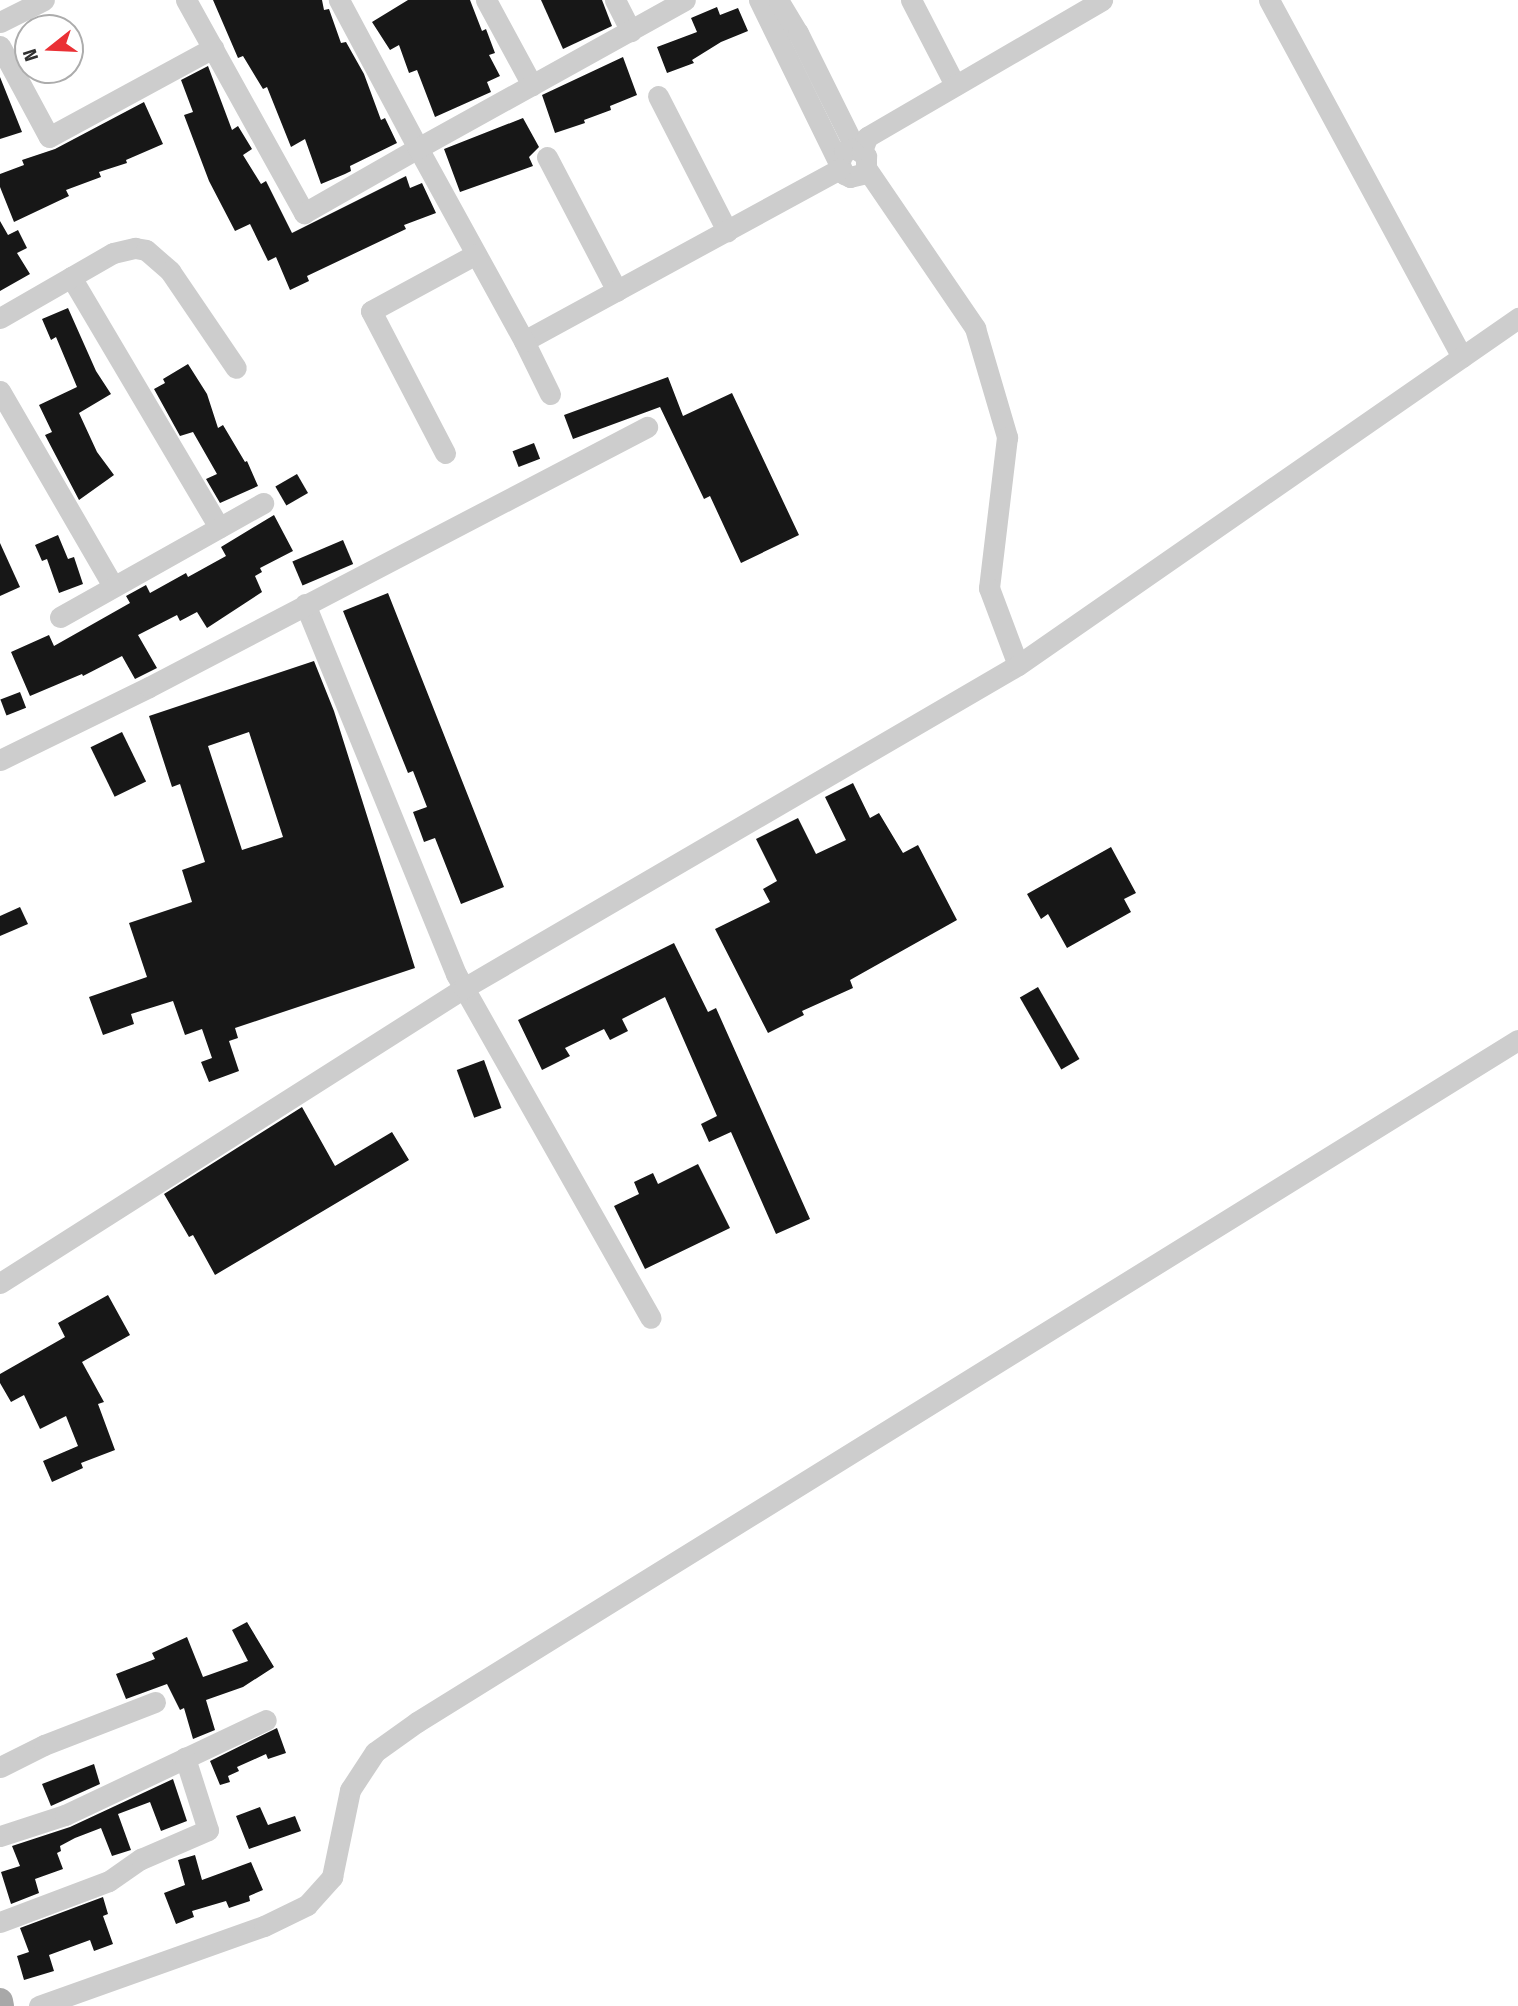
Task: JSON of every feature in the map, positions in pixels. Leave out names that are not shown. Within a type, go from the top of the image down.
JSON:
[{"type":"street","points":[[0,22],[44,0]]},
{"type":"street","points":[[186,0],[304,213],[685,0]]},
{"type":"street","points":[[339,0],[524,341],[550,394]]},
{"type":"street","points":[[486,0],[532,85]]},
{"type":"street","points":[[615,0],[631,31]]},
{"type":"street","points":[[759,0],[839,166],[850,177],[862,174],[861,156],[867,137],[1102,0]]},
{"type":"street","points":[[778,0],[798,33],[861,156],[975,328],[1007,437],[989,588],[1018,665]]},
{"type":"street","points":[[911,0],[955,85]]},
{"type":"street","points":[[1269,0],[1462,357]]},
{"type":"street","points":[[0,46],[49,137],[213,48]]},
{"type":"street","points":[[658,96],[727,231]]},
{"type":"street","points":[[547,157],[617,291]]},
{"type":"street","points":[[524,341],[727,231],[839,166]]},
{"type":"street","points":[[0,318],[113,253],[135,248],[146,250],[170,271],[236,368]]},
{"type":"street","points":[[445,453],[371,312],[476,254]]},
{"type":"street","points":[[71,277],[219,527]]},
{"type":"street","points":[[0,1283],[464,988],[1018,665],[1518,318]]},
{"type":"street","points":[[0,391],[113,586]]},
{"type":"street","points":[[0,760],[149,687],[647,427]]},
{"type":"street","points":[[60,617],[263,503]]},
{"type":"street","points":[[305,604],[464,988],[651,1318]]},
{"type":"street","points":[[39,2006],[264,1926],[307,1905],[332,1878],[350,1790],[376,1752],[417,1722],[1518,1040]]},
{"type":"street","points":[[0,1767],[44,1745],[155,1702]]},
{"type":"street","points":[[0,1836],[65,1815],[266,1720]]},
{"type":"street","points":[[0,1923],[108,1881],[141,1859],[208,1830],[185,1758]]},
{"type":"building","points":[[213,0],[322,0],[324,10],[329,9],[341,43],[346,42],[364,74],[381,120],[385,118],[397,143],[350,166],[351,171],[321,184],[305,139],[291,147],[267,87],[263,89],[243,56],[238,58]]},
{"type":"building","points":[[408,0],[470,0],[482,31],[486,29],[495,53],[489,55],[500,76],[487,82],[491,92],[435,117],[417,70],[409,73],[399,45],[390,50],[372,22]]},
{"type":"building","points":[[541,0],[602,0],[612,26],[563,49]]},
{"type":"building","points":[[717,7],[720,15],[738,8],[748,31],[721,42],[692,60],[694,63],[667,73],[657,47],[697,32],[691,18]]},
{"type":"building","points":[[623,57],[637,95],[610,106],[611,110],[584,120],[585,123],[555,133],[542,95]]},
{"type":"building","points":[[208,66],[232,130],[238,126],[252,149],[243,155],[261,184],[266,181],[292,233],[406,176],[410,188],[422,183],[436,213],[404,225],[406,229],[307,276],[309,281],[290,290],[276,257],[268,261],[250,224],[235,231],[209,181],[184,115],[193,112],[181,80]]},
{"type":"building","points":[[0,77],[22,132],[0,139]]},
{"type":"building","points":[[144,102],[163,144],[126,160],[127,163],[99,172],[101,177],[66,190],[69,196],[14,222],[0,187],[0,174],[24,165],[22,160],[55,149]]},
{"type":"building","points":[[523,118],[539,147],[529,157],[533,166],[460,192],[444,149]]},
{"type":"building","points":[[0,221],[8,235],[18,230],[27,248],[17,253],[30,274],[0,291]]},
{"type":"building","points":[[68,308],[96,371],[111,394],[79,413],[97,452],[114,475],[79,500],[45,435],[52,432],[39,405],[77,387],[56,337],[51,340],[42,319]]},
{"type":"building","points":[[188,364],[207,394],[218,428],[223,425],[245,462],[247,461],[258,486],[220,503],[206,479],[217,474],[193,432],[180,436],[154,389],[165,383],[163,379]]},
{"type":"building","points":[[668,377],[683,416],[732,393],[799,535],[741,563],[710,496],[704,499],[660,407],[573,439],[564,415]]},
{"type":"building","points":[[534,443],[540,459],[519,467],[513,451]]},
{"type":"building","points":[[297,474],[308,493],[286,506],[275,486]]},
{"type":"building","points":[[274,515],[293,551],[260,568],[262,572],[255,576],[262,592],[207,628],[197,612],[180,621],[177,615],[138,635],[157,668],[135,679],[122,656],[83,676],[82,674],[30,696],[11,652],[49,635],[54,646],[130,603],[126,596],[146,585],[150,593],[186,573],[188,577],[226,556],[221,547]]},
{"type":"building","points":[[58,535],[68,559],[74,557],[83,584],[59,593],[47,559],[42,561],[35,545]]},
{"type":"building","points":[[343,540],[353,564],[303,585],[292,561]]},
{"type":"building","points":[[0,543],[20,587],[0,596]]},
{"type":"building","points":[[388,593],[504,887],[461,904],[435,838],[424,842],[413,812],[427,807],[413,771],[408,773],[343,611]]},
{"type":"building","points":[[314,661],[334,711],[415,968],[235,1028],[238,1038],[229,1041],[239,1071],[209,1082],[201,1062],[212,1058],[202,1029],[185,1035],[173,1001],[131,1014],[134,1024],[103,1035],[89,997],[147,977],[129,923],[192,902],[182,870],[205,862],[180,784],[172,787],[149,716]],"holes":[[[249,732],[283,837],[242,850],[208,746]]]},
{"type":"building","points":[[20,692],[26,708],[6,715],[0,700]]},
{"type":"building","points":[[122,732],[146,781],[115,797],[91,747]]},
{"type":"building","points":[[853,783],[870,818],[879,813],[903,853],[918,845],[957,920],[850,980],[853,988],[802,1011],[804,1015],[768,1033],[715,929],[770,902],[763,889],[777,881],[756,839],[798,818],[816,854],[846,840],[825,797]]},
{"type":"building","points":[[1111,847],[1136,893],[1124,899],[1131,912],[1067,948],[1048,914],[1041,919],[1027,894]]},
{"type":"building","points":[[20,907],[28,924],[0,936],[0,916]]},
{"type":"building","points":[[674,943],[708,1012],[716,1008],[810,1219],[776,1234],[731,1132],[709,1142],[701,1124],[717,1116],[665,997],[622,1019],[628,1031],[610,1040],[604,1029],[565,1048],[570,1056],[542,1070],[518,1020]]},
{"type":"building","points":[[1038,987],[1080,1059],[1061,1069],[1020,998]]},
{"type":"building","points":[[484,1060],[501,1108],[474,1118],[457,1070]]},
{"type":"building","points":[[302,1107],[335,1166],[392,1132],[409,1160],[215,1275],[193,1235],[189,1237],[164,1194]]},
{"type":"building","points":[[698,1164],[730,1228],[645,1269],[614,1206],[639,1194],[634,1182],[653,1173],[658,1184]]},
{"type":"building","points":[[108,1295],[130,1335],[82,1362],[104,1402],[98,1404],[115,1450],[81,1463],[83,1468],[52,1482],[43,1461],[78,1446],[66,1416],[40,1429],[24,1395],[11,1402],[0,1383],[0,1374],[65,1337],[58,1323]]},
{"type":"building","points":[[247,1622],[274,1667],[243,1687],[206,1700],[215,1730],[193,1739],[184,1708],[180,1710],[167,1684],[126,1699],[116,1674],[155,1659],[152,1653],[187,1637],[203,1677],[248,1661],[232,1630]]},
{"type":"building","points":[[277,1728],[286,1753],[268,1759],[266,1754],[237,1767],[239,1771],[228,1776],[230,1782],[220,1785],[210,1761]]},
{"type":"building","points":[[94,1764],[100,1784],[51,1806],[42,1784]]},
{"type":"building","points":[[173,1779],[187,1821],[161,1831],[150,1802],[118,1814],[131,1850],[112,1856],[101,1828],[75,1838],[60,1846],[61,1851],[57,1853],[63,1869],[35,1879],[39,1893],[11,1904],[1,1872],[20,1866],[12,1846],[70,1827]]},
{"type":"building","points":[[260,1807],[268,1825],[295,1816],[301,1831],[249,1849],[236,1816]]},
{"type":"building","points":[[195,1855],[202,1880],[251,1862],[263,1890],[249,1896],[250,1901],[229,1908],[226,1901],[192,1911],[194,1917],[176,1924],[164,1893],[185,1885],[178,1860]]},
{"type":"building","points":[[103,1897],[108,1914],[103,1916],[113,1944],[94,1951],[90,1940],[49,1955],[54,1971],[24,1980],[17,1956],[29,1952],[20,1928]]}]
